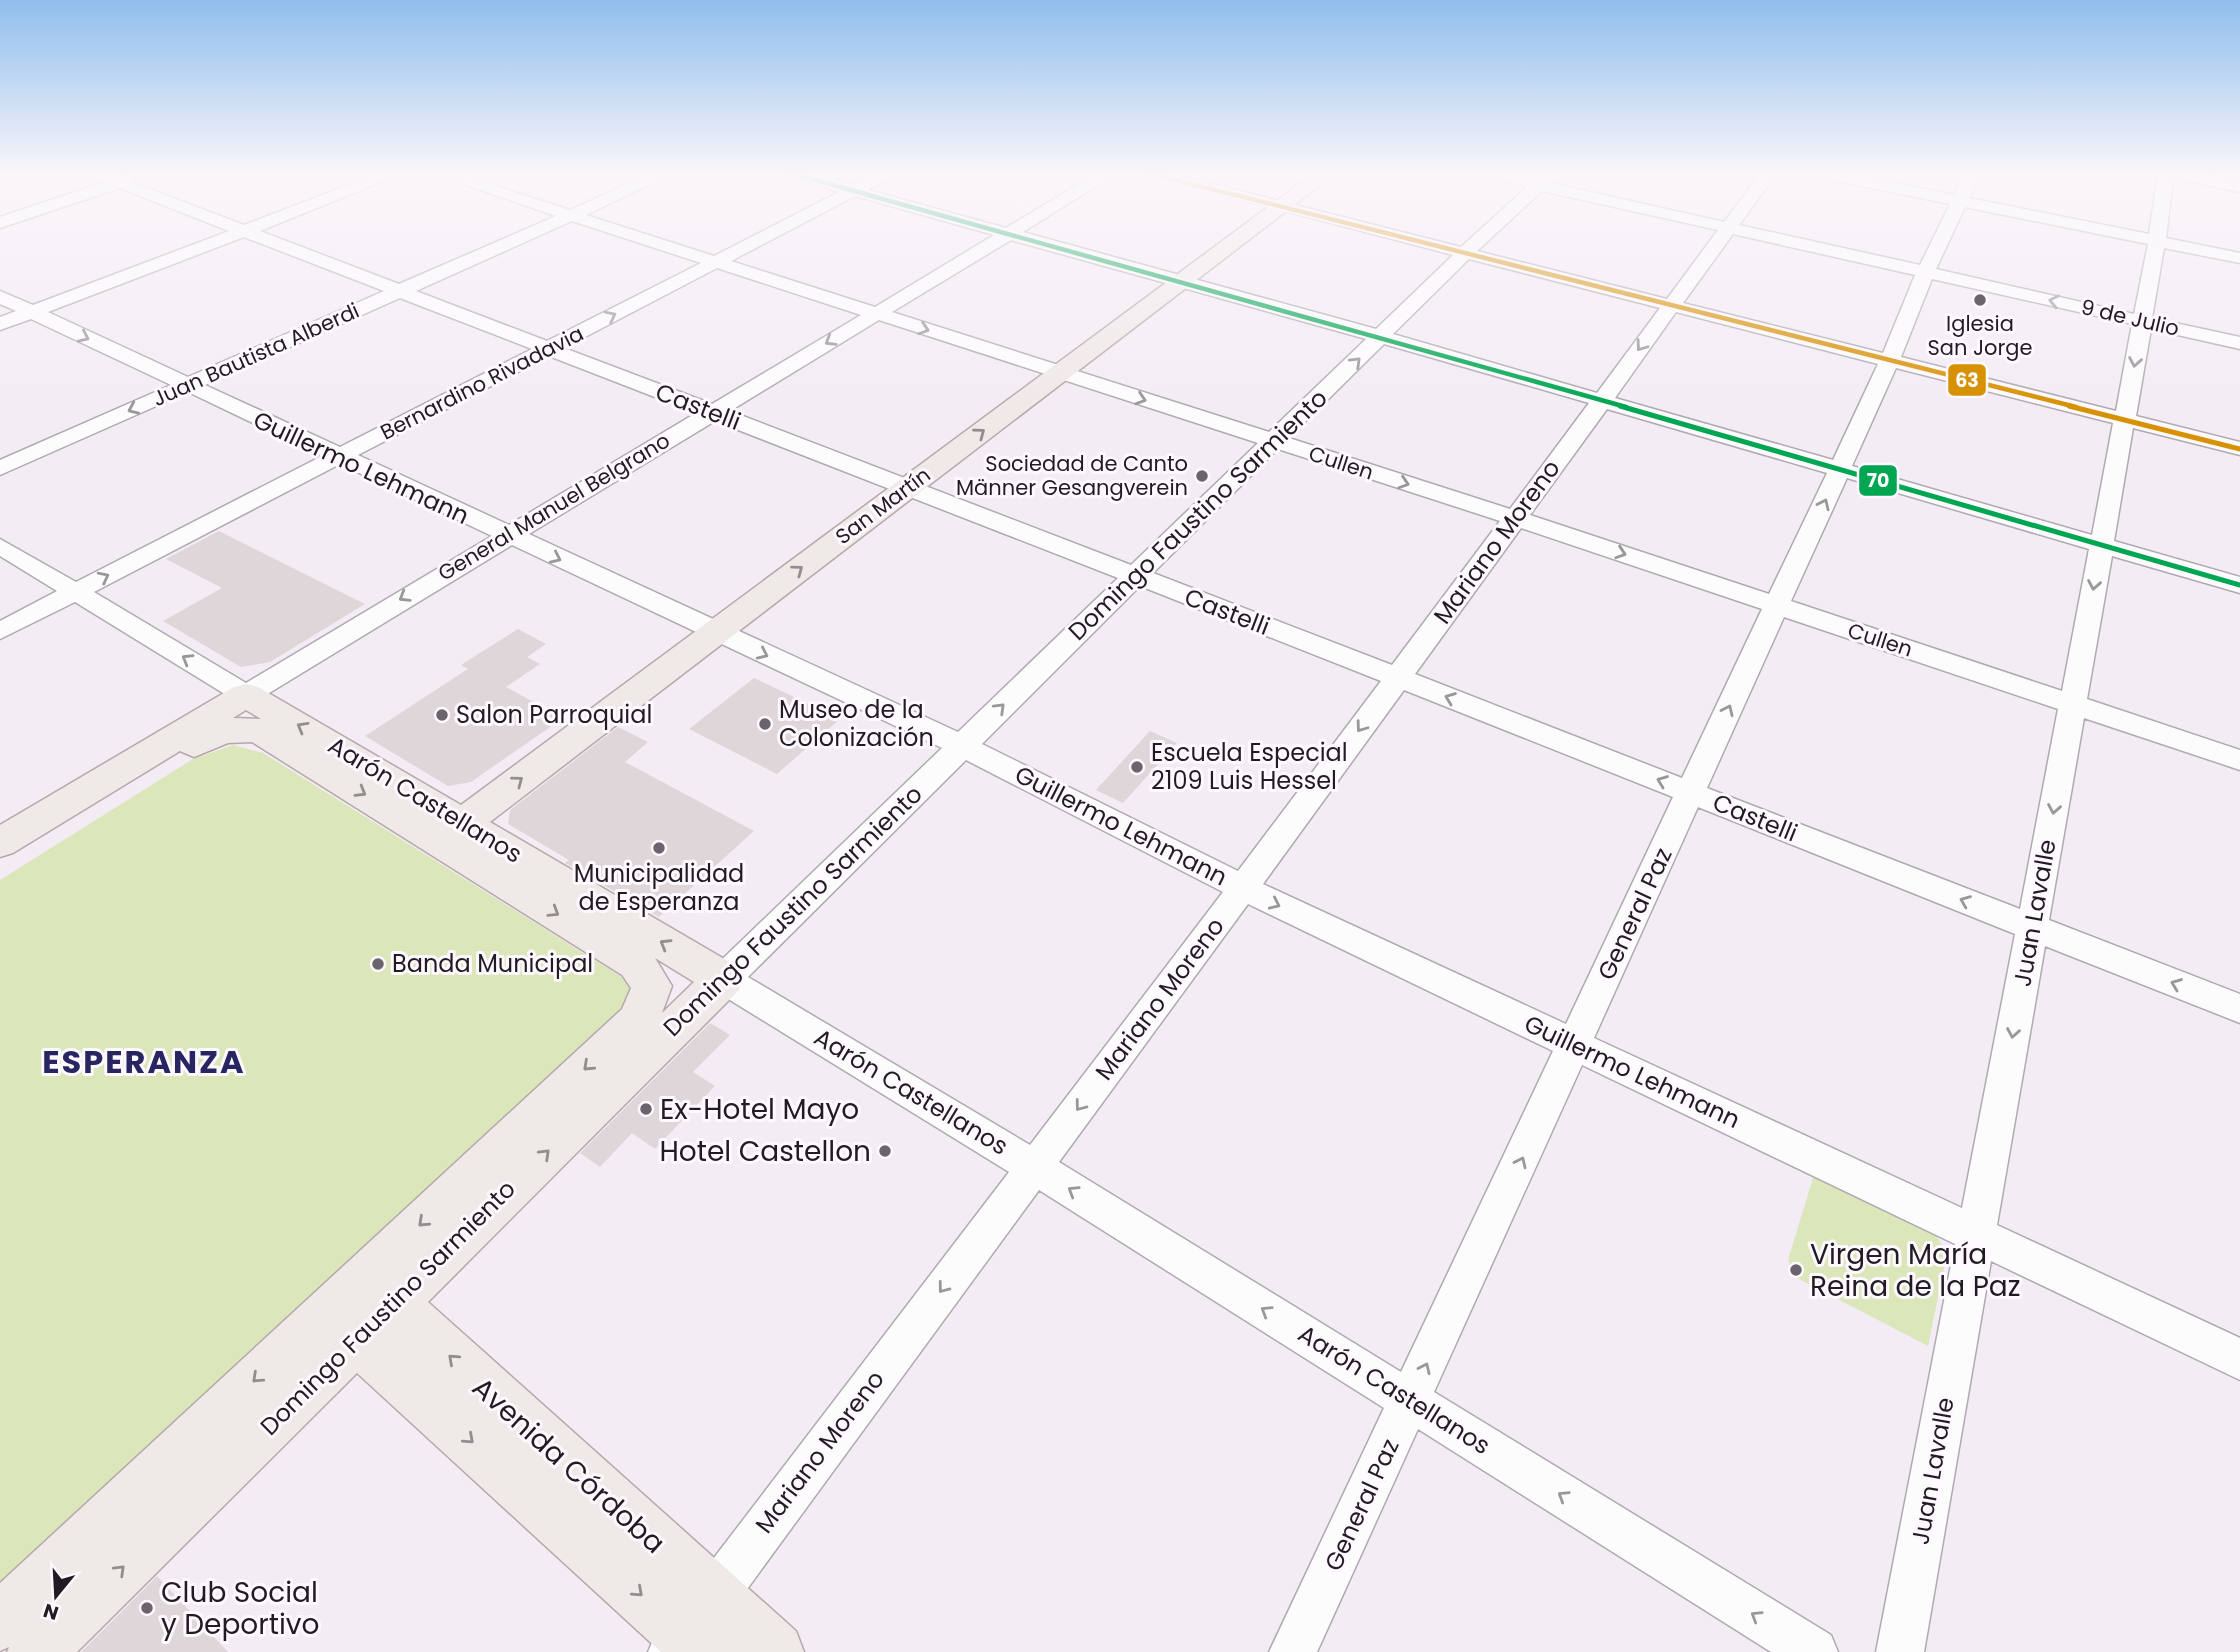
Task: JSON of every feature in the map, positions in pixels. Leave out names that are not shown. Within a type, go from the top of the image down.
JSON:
[{"type":"main road","name":"San Martín","points":[[452,831],[1225,250]]},
{"type":"main road","name":"Aarón Castellanos","points":[[246,695],[452,831],[636,962],[652,986],[638,1020]]},
{"type":"main road","name":"General Manuel Belgrano","points":[[0,843],[246,695]]},
{"type":"main road","name":"Aarón Castellanos","points":[[0,863],[209,736],[236,729],[261,731],[724,979]]},
{"type":"main road","name":"Domingo Faustino Sarmiento","points":[[0,1622],[360,1308],[724,979]]},
{"type":"main road","name":"Domingo Faustino Sarmiento","points":[[36,1652],[360,1308],[638,1020]]},
{"type":"main road","name":"Avenida Córdoba","points":[[360,1308],[693,1634],[775,1652]]},
{"type":"street","points":[[0,324],[194,250]]},
{"type":"street","name":"Castelli","points":[[293,250],[1398,677],[2240,1009]]},
{"type":"street","name":"Juan Bautista Alberdi","points":[[0,468],[492,250]]},
{"type":"street","name":"Cullen","points":[[678,250],[1515,518],[2240,760]]},
{"type":"street","name":"Bernardino Rivadavia","points":[[0,631],[739,250]]},
{"type":"street","name":"General Manuel Belgrano","points":[[246,695],[982,250]]},
{"type":"street","points":[[1067,250],[1382,337],[2240,585]]},
{"type":"street","points":[[1453,250],[2240,449]]},
{"type":"street","name":"Domingo Faustino Sarmiento","points":[[724,979],[1468,250]]},
{"type":"street","name":"Mariano Moreno","points":[[693,1634],[1034,1167],[1714,250]]},
{"type":"street","name":"9 de Julio","points":[[1829,250],[2240,343]]},
{"type":"street","name":"General Paz","points":[[1293,1652],[1840,469],[1936,250]]},
{"type":"street","name":"Juan Lavalle","points":[[1900,1652],[2155,250]]},
{"type":"street","points":[[2201,250],[2240,258]]},
{"type":"street","name":"Guillermo Lehmann","points":[[0,297],[961,746],[1243,888],[2240,1359]]},
{"type":"street","name":"Aarón Castellanos","points":[[0,546],[246,695]]},
{"type":"street","name":"Aarón Castellanos","points":[[724,979],[1034,1167],[1814,1652]]},
{"type":"green space","points":[[233,745],[263,753],[620,976],[630,987],[632,999],[0,1605],[0,880],[193,759]]},
{"type":"green space","points":[[1816,1168],[1929,1224],[1947,1253],[1928,1346],[1797,1278],[1788,1260]]},
{"type":"building","points":[[219,531],[365,604],[270,662],[241,667],[163,621],[222,588],[166,559]]},
{"type":"building","points":[[518,629],[546,644],[527,657],[540,664],[506,687],[563,718],[471,782],[448,786],[365,736],[468,669],[461,665]]},
{"type":"building","name":"Museo de la Colonización","points":[[754,678],[840,719],[777,774],[689,729]]},
{"type":"building","name":"Municipalidad de Esperanza","points":[[618,727],[648,742],[625,762],[754,831],[659,917],[565,863],[569,860],[508,824],[510,810]]},
{"type":"building","name":"Escuela Especial 2109 Luis Hessel","points":[[1150,731],[1177,743],[1123,803],[1096,790]]},
{"type":"building","name":"Ex-Hotel Mayo","points":[[710,1023],[730,1035],[693,1072],[715,1086],[655,1149],[632,1133],[600,1167],[580,1153]]},
{"type":"building","name":"Club Social y Deportivo","points":[[157,1576],[228,1652],[81,1652]]},
{"type":"transit line","name":"70","points":[[1068,250],[1382,337],[2240,585]]},
{"type":"transit line","name":"63","points":[[1453,250],[2240,449]]},
{"type":"place","name":"Iglesia San Jorge","points":[[1980,300]]},
{"type":"place","name":"Sociedad de Canto Männer Gesangverein","points":[[1202,476]]},
{"type":"place","name":"Salon Parroquial","points":[[442,715]]},
{"type":"place","name":"Museo de la Colonización","points":[[765,724]]},
{"type":"place","name":"Escuela Especial 2109 Luis Hessel","points":[[1137,767]]},
{"type":"place","name":"Municipalidad de Esperanza","points":[[659,848]]},
{"type":"place","name":"Banda Municipal","points":[[378,964]]},
{"type":"place","name":"Ex-Hotel Mayo","points":[[646,1109]]},
{"type":"place","name":"Hotel Castellon","points":[[885,1151]]},
{"type":"place","name":"Virgen María Reina de la Paz","points":[[1796,1270]]},
{"type":"place","name":"Club Social y Deportivo","points":[[147,1608]]},
{"type":"district","name":"ESPERANZA","points":[[144,1062]]}]
